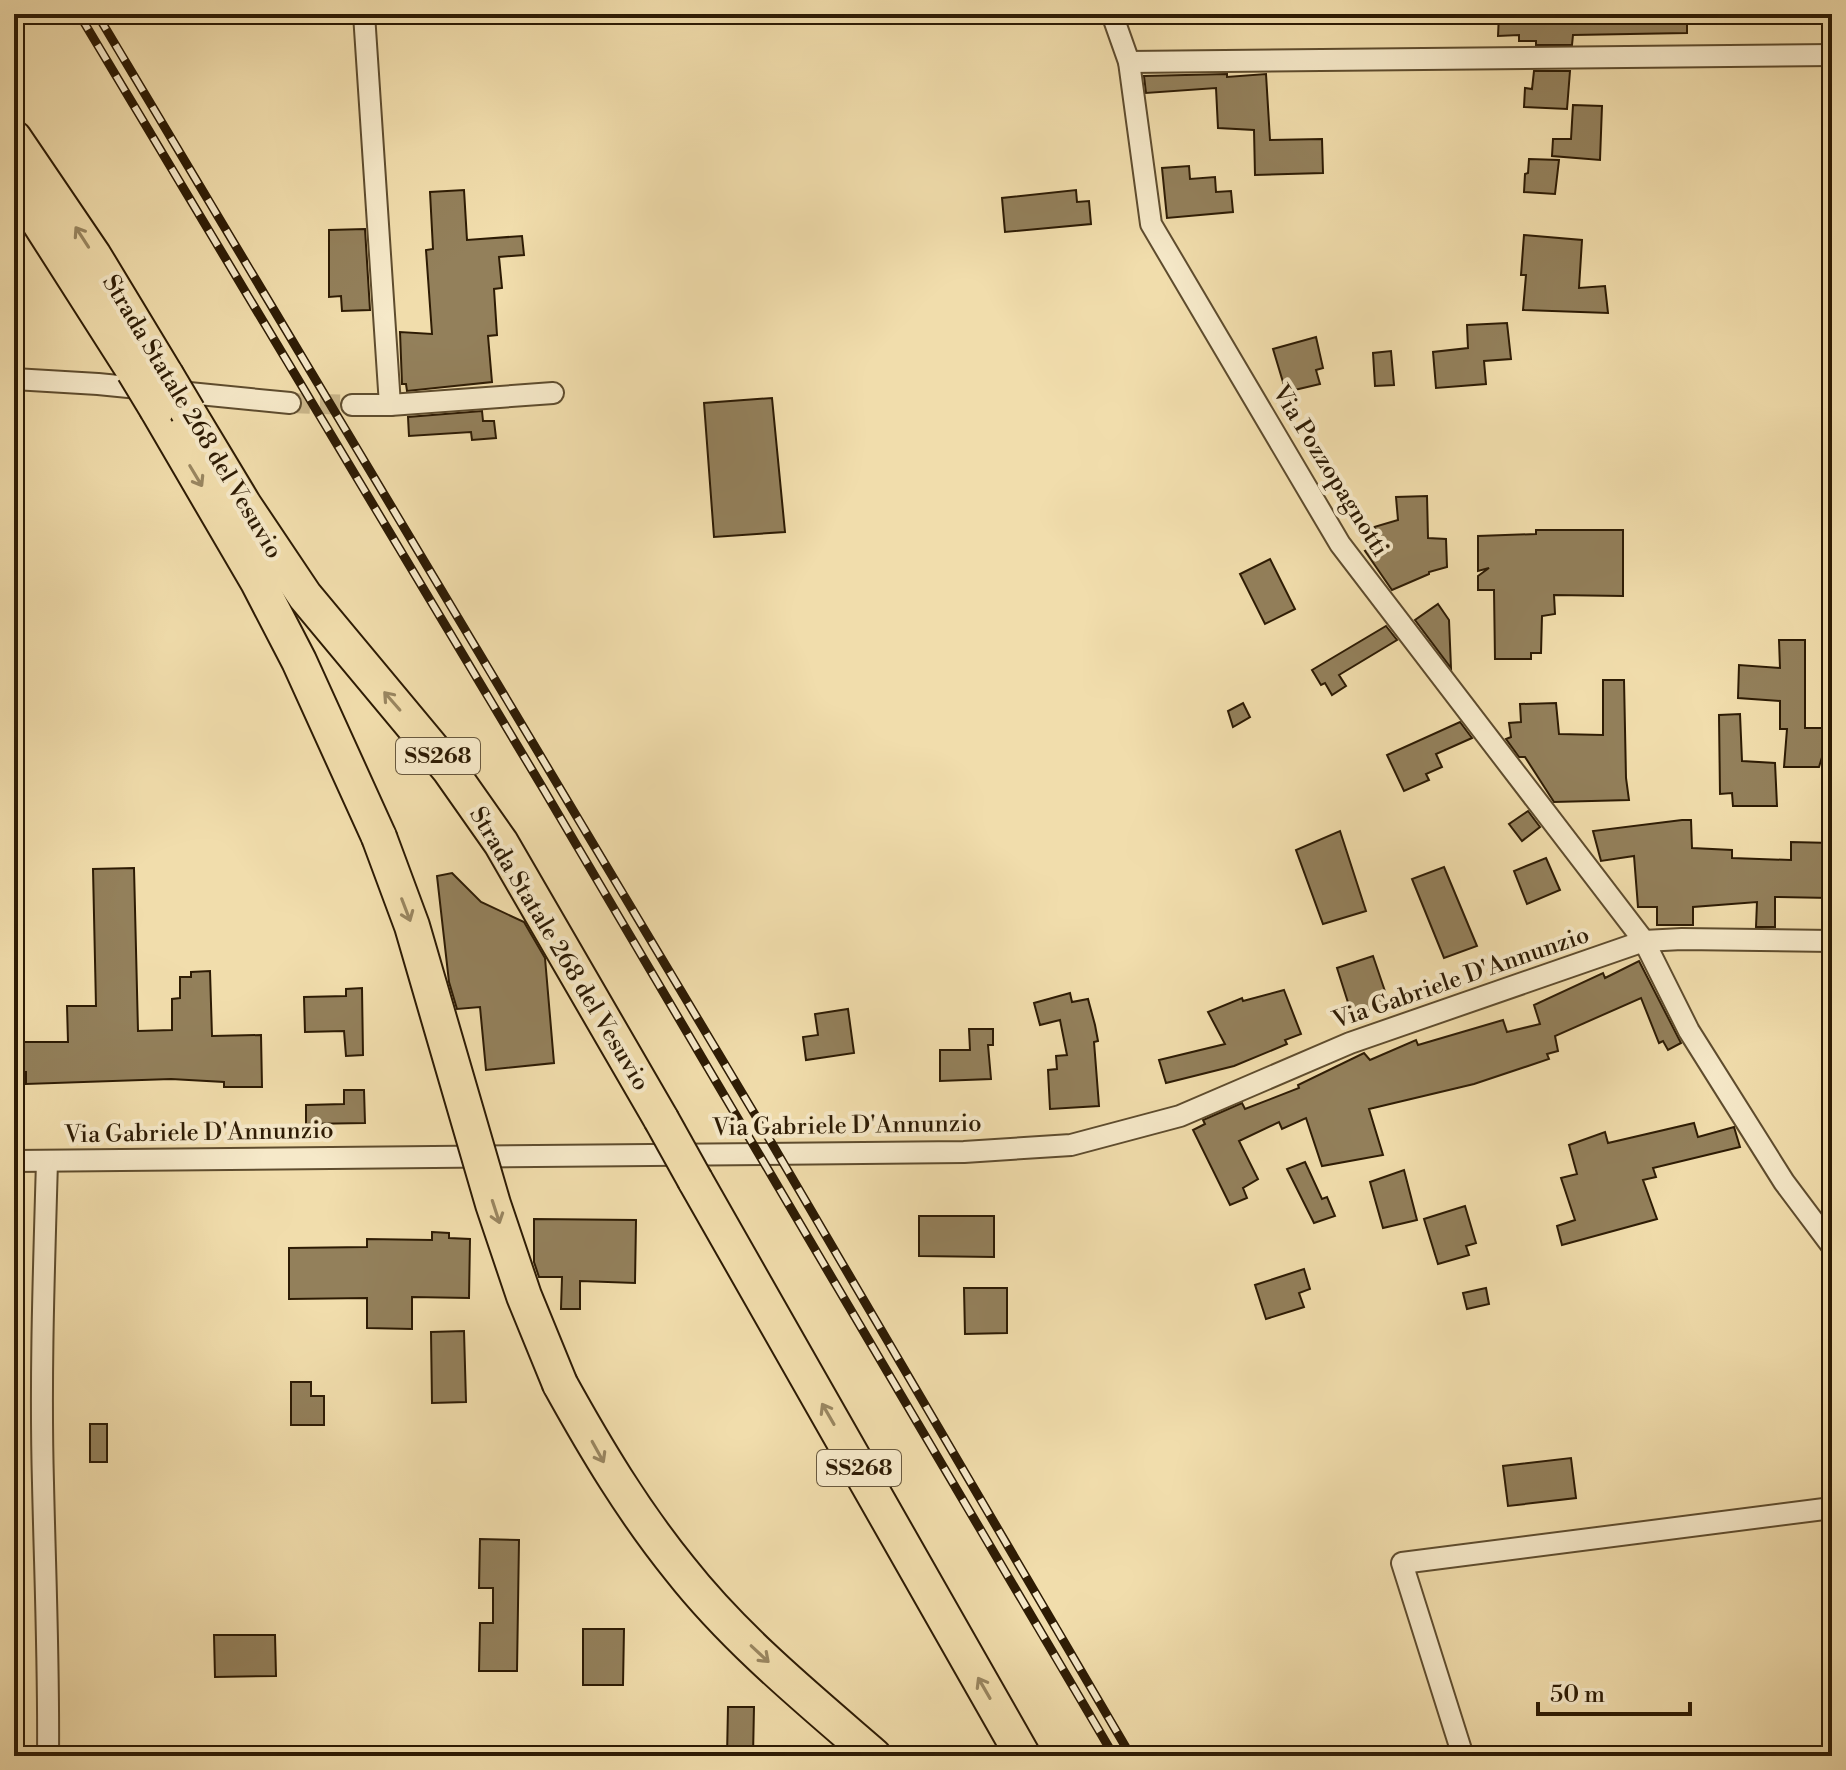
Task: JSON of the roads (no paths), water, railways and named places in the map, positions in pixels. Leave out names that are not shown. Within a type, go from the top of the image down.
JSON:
[{"type":"highway","name":"Strada Statale 268 del Vesuvio","points":[[14,138],[94,256],[150,373],[299,661],[379,837],[412,926],[497,1217],[524,1296],[560,1384],[601,1460],[681,1571],[725,1621],[874,1756]]},
{"type":"highway","name":"Strada Statale 268 del Vesuvio","points":[[14,183],[150,373]]},
{"type":"highway","name":"Strada Statale 268 del Vesuvio","points":[[172,411],[244,505],[305,596],[449,769],[501,843],[1023,1756]]},
{"type":"street","points":[[364,14],[390,405]]},
{"type":"street","name":"Via Pozzopagnotti","points":[[1112,14],[1129,62],[1151,224],[1340,544],[1644,941],[1689,1031],[1784,1182],[1832,1246]]},
{"type":"street","points":[[1129,62],[1832,55]]},
{"type":"street","points":[[14,379],[290,403]]},
{"type":"street","points":[[352,405],[553,393]]},
{"type":"street","name":"Via Gabriele D'Annunzio","points":[[14,1161],[964,1152],[1071,1145],[1180,1116],[1350,1043],[1644,941],[1832,941]]},
{"type":"street","points":[[47,1161],[43,1482],[49,1660],[48,1756]]},
{"type":"street","points":[[1463,1756],[1402,1563],[1832,1508]]},
{"type":"tunnel","points":[[290,403],[352,405]]},
{"type":"railway","points":[[79,14],[544,790],[1114,1756]]},
{"type":"railway","points":[[97,14],[754,1113],[1131,1756]]}]
